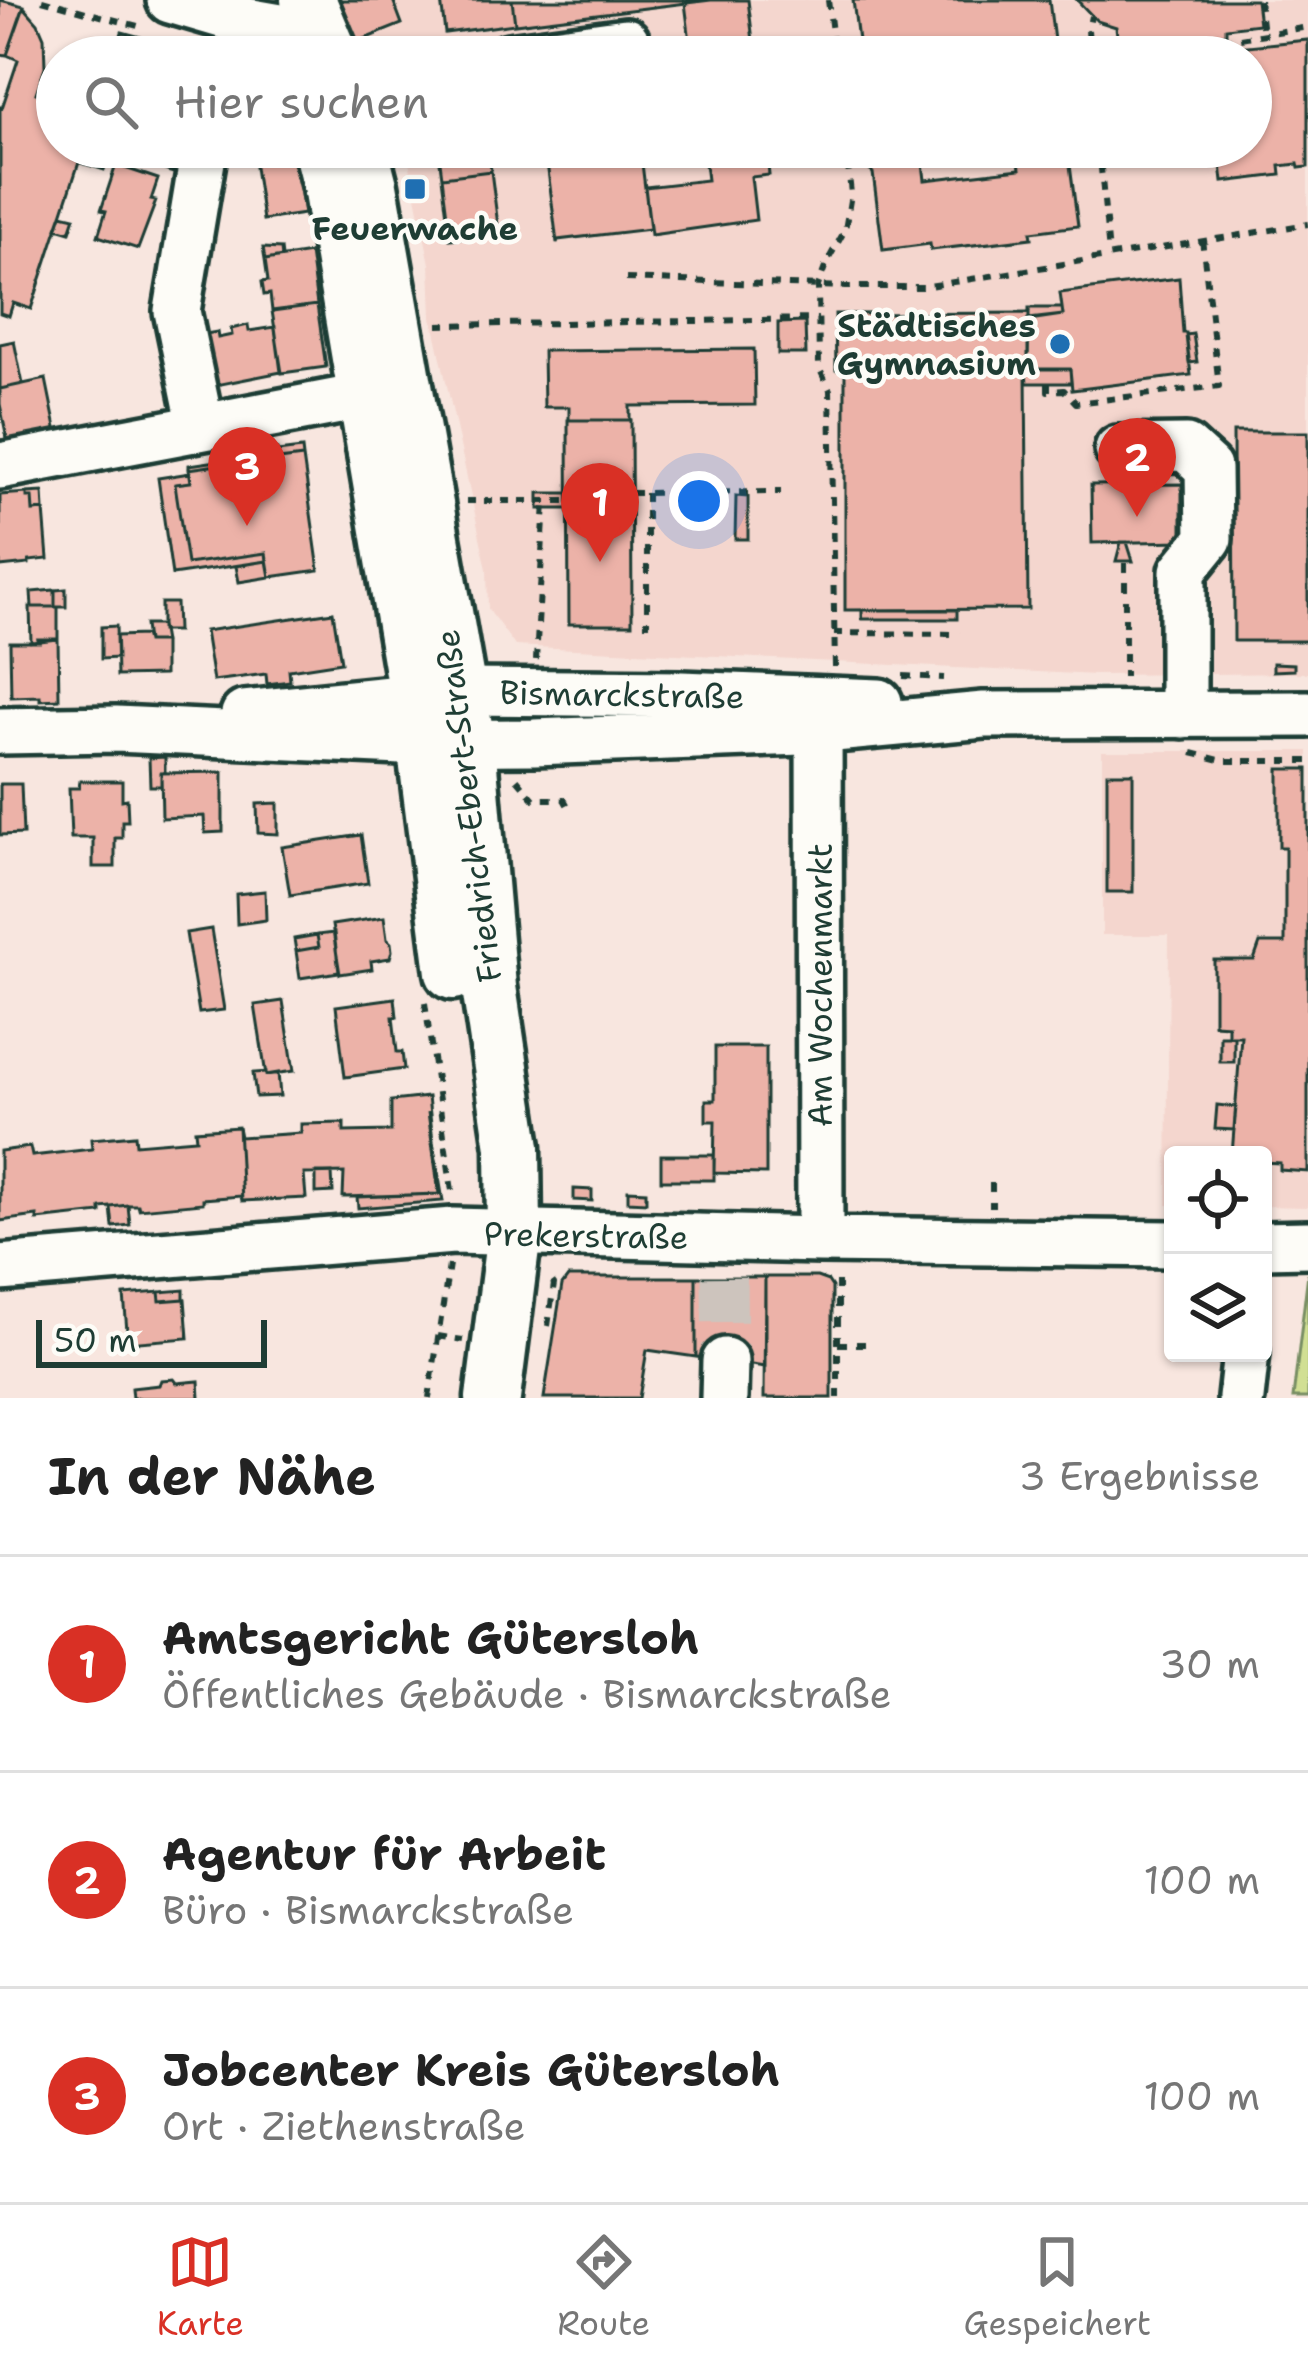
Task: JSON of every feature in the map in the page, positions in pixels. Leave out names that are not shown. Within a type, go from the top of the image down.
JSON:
[{"type":"main road","name":"Friedrich-Ebert-Straße","points":[[325,168],[387,392]]},
{"type":"main road","name":"Friedrich-Ebert-Straße","points":[[365,168],[387,392],[442,718],[493,1398]]},
{"type":"main road","name":"Friedrich-Ebert-Straße","points":[[460,1398],[481,1241]]},
{"type":"street","points":[[170,0],[236,19],[287,21]]},
{"type":"street","points":[[201,168],[177,311],[201,428]]},
{"type":"street","points":[[0,466],[387,392]]},
{"type":"street","points":[[1118,449],[1186,448],[1208,469],[1209,538],[1183,571],[1183,715]]},
{"type":"street","name":"Bismarckstraße","points":[[0,731],[442,718],[825,700],[984,715],[1308,714]]},
{"type":"street","name":"Am Wochenmarkt","points":[[818,1240],[825,700]]},
{"type":"street","name":"Prekerstraße","points":[[0,1268],[445,1232],[481,1241],[723,1257],[818,1240],[1164,1244]]},
{"type":"street","points":[[1272,1245],[1308,1244]]},
{"type":"street","points":[[1241,1398],[1245,1362]]},
{"type":"path","points":[[829,0],[833,36]]},
{"type":"path","points":[[1259,0],[1263,34]]},
{"type":"path","points":[[1088,36],[1091,16]]},
{"type":"path","points":[[1251,36],[1308,27]]},
{"type":"path","points":[[825,700],[834,633],[830,390],[819,368],[818,286],[845,230],[851,194],[848,168]]},
{"type":"path","points":[[1101,168],[1109,254]]},
{"type":"path","points":[[626,279],[923,287],[1308,224]]},
{"type":"path","points":[[1048,383],[1048,391],[1064,390],[1076,403],[1219,386],[1202,239]]},
{"type":"path","points":[[425,325],[818,319]]},
{"type":"path","points":[[631,494],[781,492]]},
{"type":"path","points":[[647,493],[647,626]]},
{"type":"path","points":[[463,501],[569,501]]},
{"type":"path","points":[[536,660],[545,502]]},
{"type":"path","points":[[1125,563],[1125,681]]},
{"type":"path","points":[[834,633],[960,634]]},
{"type":"path","points":[[515,777],[533,799],[564,799],[570,810]]},
{"type":"path","points":[[818,1240],[838,1344],[838,1398]]},
{"type":"path","points":[[429,1398],[481,1241]]},
{"type":"path","points":[[838,1344],[869,1344]]},
{"type":"shaded area","points":[[337,0],[1308,0],[1308,673],[1096,675],[515,646],[488,609],[487,569],[432,317],[430,264],[410,168],[1272,168],[1272,36],[352,36]]},
{"type":"shaded area","points":[[1102,751],[1308,751],[1308,1207],[1272,1206],[1272,1146],[1167,1146],[1169,935],[1102,935]]},
{"type":"green space","points":[[1308,1273],[1308,1398],[1293,1398]]},
{"type":"building","points":[[0,0],[24,6],[7,55],[0,54]]},
{"type":"building","points":[[340,0],[393,0],[402,24],[372,36],[355,36]]},
{"type":"building","points":[[441,0],[512,0],[515,24],[445,33]]},
{"type":"building","points":[[512,0],[711,0],[515,24]]},
{"type":"building","points":[[748,0],[752,36],[689,36],[685,3]]},
{"type":"building","points":[[853,0],[1049,0],[1053,36],[857,36]]},
{"type":"building","points":[[1077,0],[1256,0],[1259,24],[1207,36],[1117,36],[1116,27],[1097,21]]},
{"type":"building","points":[[24,7],[44,36],[36,36],[36,168],[77,168],[31,309],[13,303],[9,316],[0,313],[0,107],[18,60],[7,55]]},
{"type":"building","points":[[1308,40],[1308,167],[1280,166],[1281,175],[1223,182],[1221,168],[1272,168],[1272,44]]},
{"type":"building","points":[[115,168],[158,179],[151,200],[156,201],[138,249],[98,236],[106,211],[101,210]]},
{"type":"building","points":[[255,168],[297,168],[304,214],[263,220]]},
{"type":"building","points":[[441,168],[491,168],[491,171],[442,177]]},
{"type":"building","points":[[548,168],[643,168],[650,229],[557,243]]},
{"type":"building","points":[[706,168],[768,168],[769,175],[751,177],[756,220],[651,235],[645,187],[707,180]]},
{"type":"building","points":[[867,168],[924,168],[925,180],[1020,168],[1070,168],[1078,226],[1031,232],[1032,238],[931,250],[930,244],[883,250],[873,173]]},
{"type":"building","points":[[491,171],[499,233],[450,239],[442,177]]},
{"type":"building","points":[[62,214],[75,217],[70,232],[57,228]]},
{"type":"building","points":[[263,248],[281,249],[282,257],[265,260]]},
{"type":"building","points":[[310,253],[317,305],[272,311],[270,294],[264,295],[262,282],[268,281],[265,260]]},
{"type":"building","points":[[1179,278],[1191,375],[1072,390],[1070,369],[1028,369],[1028,319],[1063,315],[1060,293]]},
{"type":"building","points":[[317,305],[326,367],[282,373],[272,311]]},
{"type":"building","points":[[1029,308],[1062,308],[1063,315],[1029,320]]},
{"type":"building","points":[[1029,313],[1028,369],[836,370],[835,314]]},
{"type":"building","points":[[805,322],[806,354],[778,354],[778,323]]},
{"type":"building","points":[[248,325],[249,331],[275,327],[281,372],[206,387],[200,335],[217,332],[218,338]]},
{"type":"building","points":[[1193,334],[1197,362],[1189,363],[1186,335]]},
{"type":"building","points":[[14,341],[23,384],[0,389],[0,344]]},
{"type":"building","points":[[754,349],[755,405],[630,406],[630,420],[569,420],[569,407],[544,407],[543,351]]},
{"type":"building","points":[[1026,369],[1028,609],[845,610],[845,370]]},
{"type":"building","points":[[1026,369],[1070,369],[1071,383],[1027,383]]},
{"type":"building","points":[[46,379],[57,433],[8,443],[0,389]]},
{"type":"building","points":[[568,420],[631,420],[632,624],[569,624]]},
{"type":"building","points":[[1233,432],[1308,432],[1308,641],[1234,641]]},
{"type":"building","points":[[302,449],[303,457],[279,460],[277,452]]},
{"type":"building","points":[[277,450],[279,460],[303,457],[319,570],[270,577],[266,553],[187,564],[175,484],[191,482],[189,469],[253,460],[252,453]]},
{"type":"building","points":[[252,456],[253,460],[189,469],[189,465]]},
{"type":"building","points":[[190,473],[191,482],[175,484],[187,564],[266,553],[267,561],[172,575],[158,478]]},
{"type":"building","points":[[1182,484],[1182,541],[1092,543],[1091,485]]},
{"type":"building","points":[[43,492],[44,510],[33,511],[27,493]]},
{"type":"building","points":[[27,493],[33,511],[44,510],[48,559],[0,567],[0,495]]},
{"type":"building","points":[[539,493],[569,493],[569,509],[539,509]]},
{"type":"building","points":[[736,496],[748,497],[748,539],[735,539]]},
{"type":"building","points":[[1121,542],[1127,542],[1133,561],[1116,561]]},
{"type":"building","points":[[267,561],[270,577],[239,582],[236,566]]},
{"type":"building","points":[[66,589],[66,607],[55,607],[55,590]]},
{"type":"building","points":[[55,590],[55,607],[32,607],[31,592]]},
{"type":"building","points":[[161,603],[176,603],[177,631],[161,631]]},
{"type":"building","points":[[30,607],[58,607],[58,639],[31,642]]},
{"type":"building","points":[[862,610],[957,610],[957,619],[862,619]]},
{"type":"building","points":[[333,612],[341,662],[289,670],[290,681],[267,684],[266,674],[213,681],[205,631]]},
{"type":"building","points":[[145,625],[161,625],[164,642],[147,642]]},
{"type":"building","points":[[116,626],[117,658],[101,659],[101,627]]},
{"type":"building","points":[[145,635],[147,642],[164,642],[164,675],[117,676],[116,636]]},
{"type":"building","points":[[58,639],[59,699],[11,697],[10,642]]},
{"type":"building","points":[[1273,663],[1294,664],[1294,670],[1273,671]]},
{"type":"building","points":[[165,757],[161,786],[150,786],[149,758]]},
{"type":"building","points":[[1279,769],[1308,769],[1308,1172],[1280,1170],[1280,1163],[1272,1163],[1272,1146],[1233,1146],[1241,1036],[1228,1036],[1228,1025],[1214,1024],[1214,960],[1254,960],[1260,943],[1285,943],[1285,847],[1279,847]]},
{"type":"building","points":[[223,772],[223,832],[205,833],[204,816],[162,818],[161,773]]},
{"type":"building","points":[[1107,773],[1133,773],[1133,892],[1107,892]]},
{"type":"building","points":[[80,781],[122,781],[128,821],[122,821],[122,838],[115,838],[115,867],[93,867],[93,838],[71,838],[69,788],[79,788]]},
{"type":"building","points":[[0,784],[21,784],[23,834],[0,835]]},
{"type":"building","points":[[278,803],[278,834],[258,833],[257,804]]},
{"type":"building","points":[[361,835],[368,883],[290,895],[282,847]]},
{"type":"building","points":[[265,891],[266,920],[237,924],[236,894]]},
{"type":"building","points":[[384,917],[390,958],[371,961],[372,969],[340,974],[332,925]]},
{"type":"building","points":[[211,929],[224,1010],[199,1013],[186,933]]},
{"type":"building","points":[[334,933],[339,972],[300,978],[296,951],[319,947],[317,935]]},
{"type":"building","points":[[317,935],[319,947],[296,951],[294,939]]},
{"type":"building","points":[[395,998],[397,1052],[402,1052],[404,1069],[345,1077],[336,1006]]},
{"type":"building","points":[[283,1001],[294,1071],[266,1075],[255,1005]]},
{"type":"building","points":[[1220,1036],[1234,1036],[1234,1062],[1220,1062]]},
{"type":"building","points":[[715,1047],[766,1047],[766,1174],[714,1173],[715,1121],[706,1121],[706,1100],[715,1100]]},
{"type":"building","points":[[253,1073],[278,1073],[280,1096],[256,1097]]},
{"type":"building","points":[[428,1097],[439,1194],[343,1197],[344,1173],[304,1174],[306,1198],[242,1201],[238,1127],[240,1137],[301,1133],[301,1124],[344,1123],[344,1132],[391,1131],[391,1101]]},
{"type":"building","points":[[1217,1105],[1236,1107],[1234,1130],[1215,1129]]},
{"type":"building","points":[[428,1112],[443,1201],[358,1208],[357,1197],[439,1194]]},
{"type":"building","points":[[238,1127],[242,1201],[241,1196],[139,1209],[128,1205],[101,1208],[101,1213],[0,1221],[0,1151],[30,1147],[32,1156],[92,1149],[91,1139],[135,1135],[136,1144],[196,1139],[195,1130]]},
{"type":"building","points":[[661,1155],[714,1155],[714,1180],[661,1180]]},
{"type":"building","points":[[316,1173],[332,1173],[333,1192],[316,1193]]},
{"type":"building","points":[[574,1189],[592,1190],[592,1201],[574,1200]]},
{"type":"building","points":[[628,1190],[646,1191],[646,1202],[628,1201]]},
{"type":"building","points":[[128,1205],[130,1225],[113,1227],[111,1207]]},
{"type":"building","points":[[568,1277],[696,1277],[696,1357],[647,1350],[639,1398],[544,1398],[562,1285]]},
{"type":"building","points":[[696,1277],[765,1277],[765,1367],[696,1357]]},
{"type":"building","points":[[765,1277],[817,1277],[832,1287],[832,1398],[764,1398]]},
{"type":"building","points":[[184,1290],[184,1299],[160,1301],[159,1292]]},
{"type":"building","points":[[159,1292],[160,1301],[185,1299],[188,1338],[128,1343],[124,1295]]},
{"type":"building","points":[[174,1379],[177,1383],[199,1381],[200,1398],[132,1398],[131,1388]]},
{"type":"tunnel","points":[[724,1277],[725,1361]]},
{"type":"place","name":"Feuerwache","points":[[415,189]]},
{"type":"place","name":"Städtisches Gymnasium","points":[[1060,344]]},
{"type":"place","name":"Agentur für Arbeit","points":[[1137,517]]},
{"type":"place","name":"Jobcenter Kreis Gütersloh","points":[[247,526]]},
{"type":"place","name":"Amtsgericht Gütersloh","points":[[600,562]]}]
